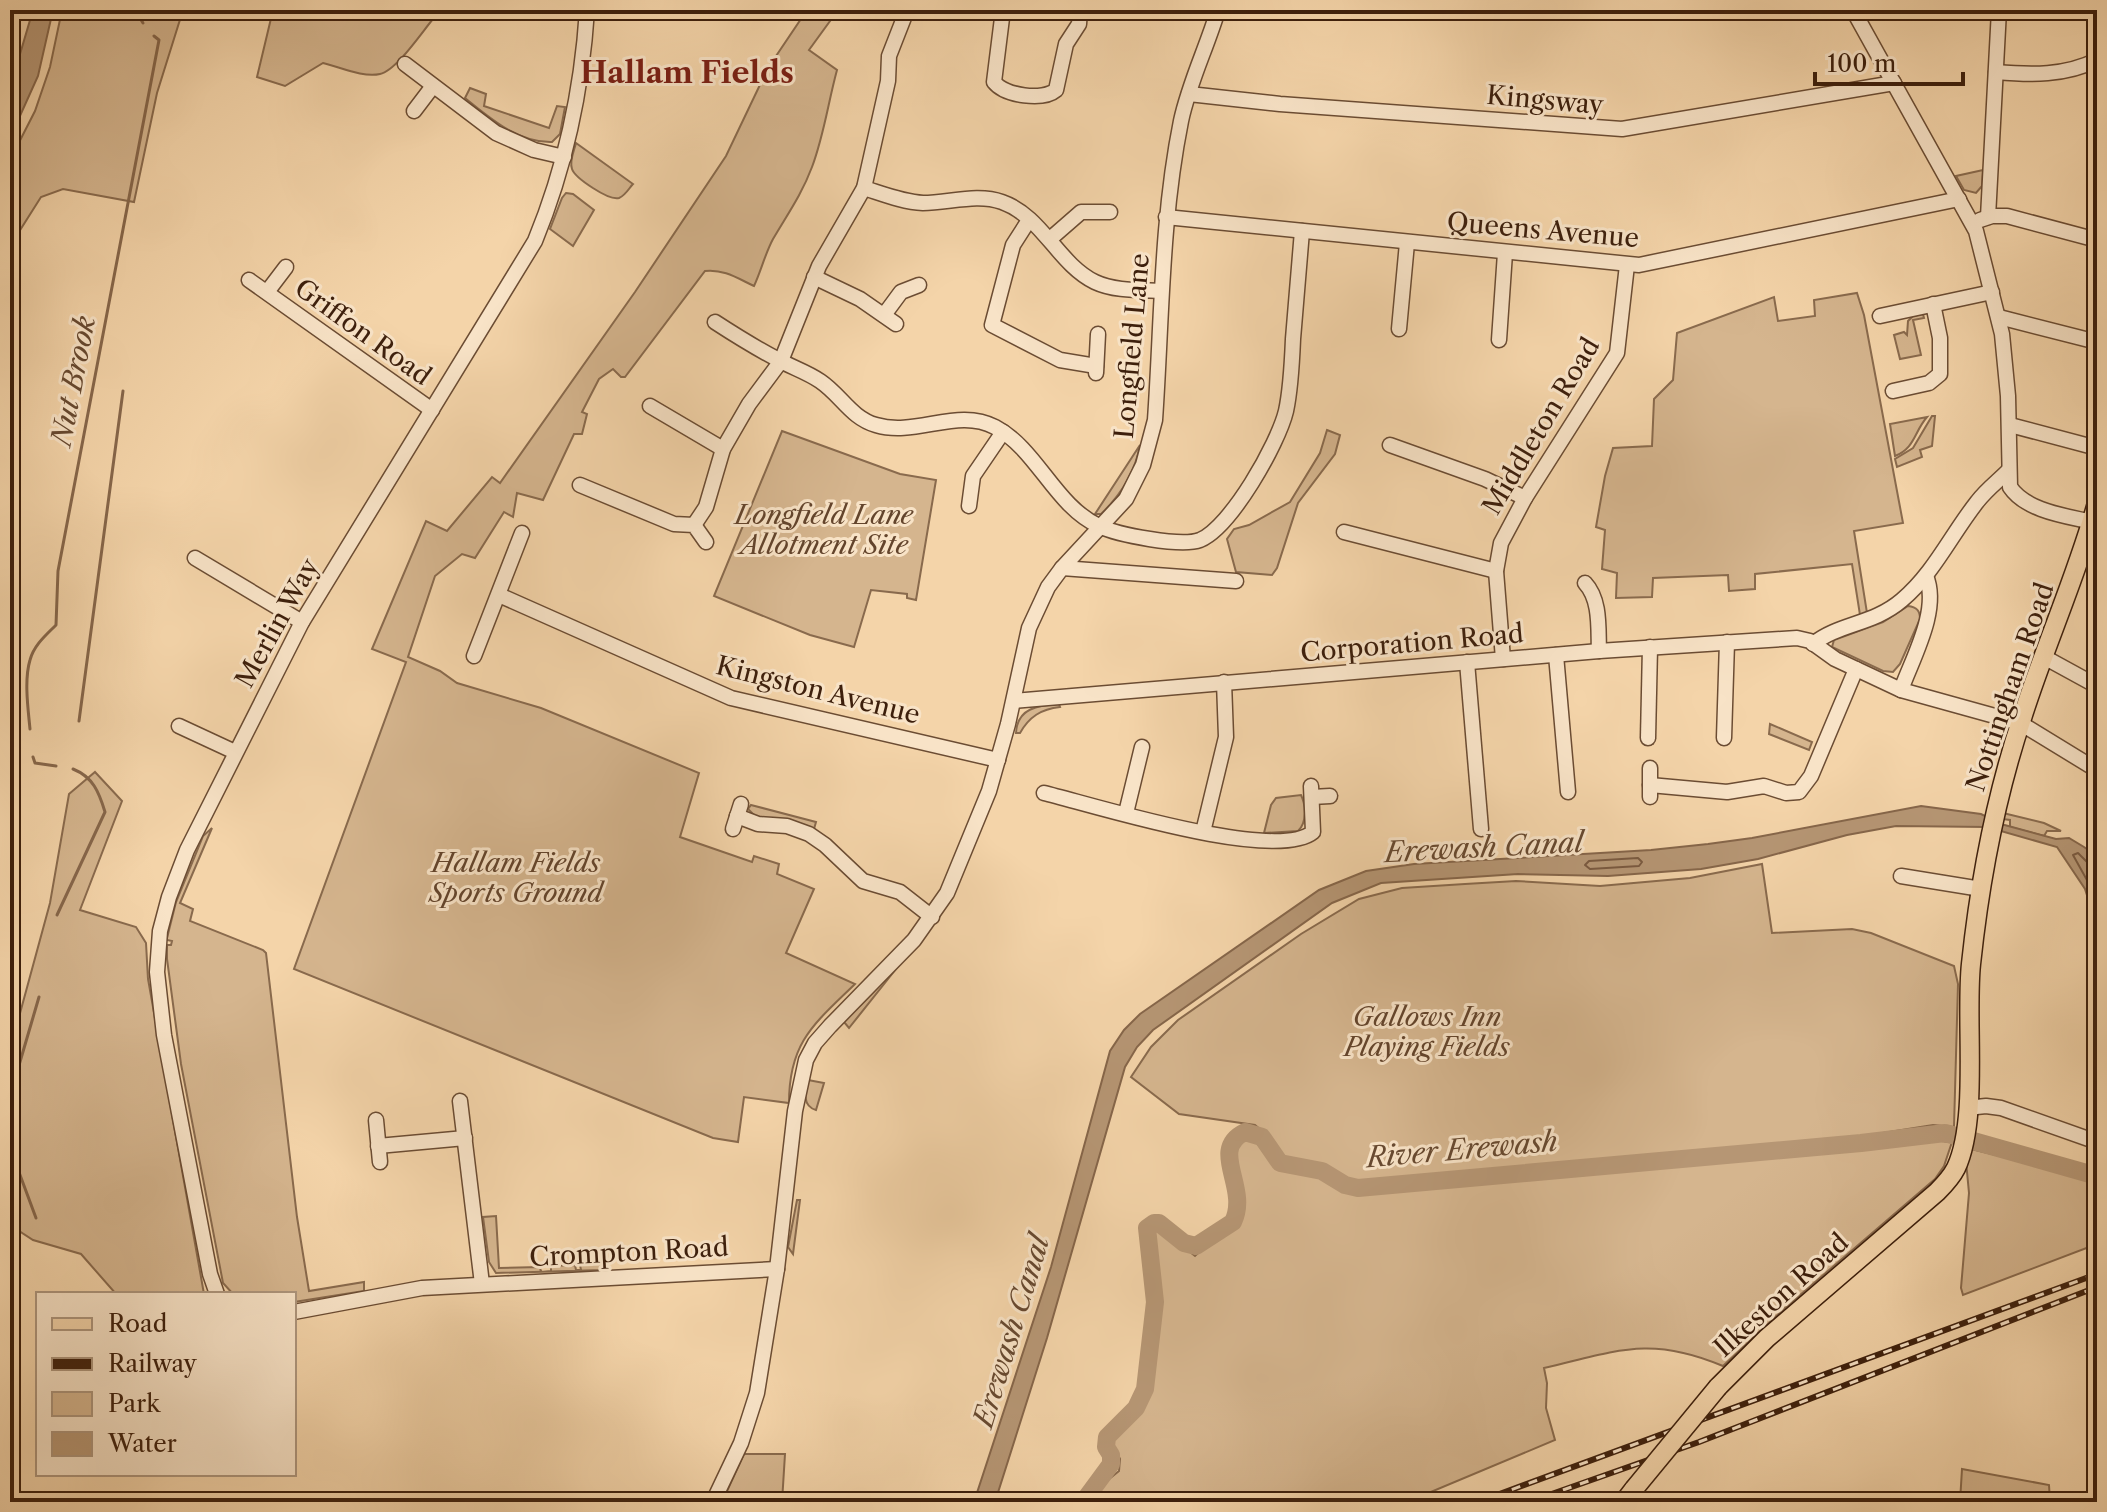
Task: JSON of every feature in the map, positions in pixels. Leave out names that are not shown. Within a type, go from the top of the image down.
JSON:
[{"type":"main road","name":"Nottingham Road","points":[[1964,1138],[1970,971],[1994,814],[2020,723],[2044,657],[2090,556],[2092,522],[2097,503]]},
{"type":"main road","name":"Ilkeston Road","points":[[1629,1496],[1718,1387],[1767,1338],[1937,1192],[1953,1173],[1964,1138]]},
{"type":"street","name":"Merlin Way","points":[[216,1292],[210,1274],[164,1035],[157,972],[160,931],[174,881],[235,752],[302,622],[535,241],[553,197],[564,157],[583,52],[587,10]]},
{"type":"street","points":[[694,525],[706,507],[723,449],[749,404],[781,361],[823,257],[864,188],[885,96],[889,56],[907,10]]},
{"type":"street","points":[[1003,10],[994,82],[1004,91],[1045,96],[1056,90],[1066,44],[1079,24],[1080,10]]},
{"type":"street","name":"Longfield Lane","points":[[713,1502],[744,1434],[757,1393],[777,1269],[795,1111],[808,1056],[830,1026],[914,940],[947,893],[969,845],[998,760],[1029,628],[1048,587],[1126,499],[1139,476],[1154,431],[1166,217],[1175,152],[1189,94],[1218,10]]},
{"type":"street","points":[[1853,10],[1973,225],[1999,317],[2010,425],[2008,471],[2012,491],[2047,511],[2092,522]]},
{"type":"street","points":[[1988,217],[1999,10]]},
{"type":"street","points":[[1996,72],[2058,73],[2097,60]]},
{"type":"street","points":[[405,64],[496,133],[534,150],[564,157]]},
{"type":"street","name":"Kingsway","points":[[1189,94],[1280,104],[1622,129],[1894,83]]},
{"type":"street","points":[[414,111],[433,86]]},
{"type":"street","points":[[864,188],[923,203],[1004,202],[1029,220],[1076,268],[1094,281],[1114,288],[1161,291]]},
{"type":"street","name":"Queens Avenue","points":[[1166,217],[1627,265],[1655,262],[1959,199]]},
{"type":"street","points":[[1050,239],[1081,212],[1110,212]]},
{"type":"street","points":[[1973,225],[1988,217],[2009,217],[2097,240]]},
{"type":"street","points":[[1029,220],[1013,245],[989,331],[1060,360],[1096,370],[1098,334]]},
{"type":"street","points":[[715,323],[820,381],[852,412],[873,425],[897,430],[950,421],[979,420],[1003,432],[1072,505],[1101,527],[1188,542],[1200,540],[1221,523],[1255,477],[1276,438],[1286,409],[1302,231]]},
{"type":"street","points":[[1399,329],[1407,243]]},
{"type":"street","points":[[1499,340],[1505,253]]},
{"type":"street","name":"Middleton Road","points":[[1503,659],[1496,571],[1501,543],[1525,498],[1617,353],[1627,265]]},
{"type":"street","name":"Griffon Road","points":[[267,292],[286,267]]},
{"type":"street","points":[[814,277],[847,292],[890,319],[901,292],[919,284]]},
{"type":"street","name":"Griffon Road","points":[[249,280],[432,410]]},
{"type":"street","points":[[1891,318],[1933,304],[1992,292]]},
{"type":"street","points":[[1893,391],[1929,383],[1939,385],[1942,360],[1933,304]]},
{"type":"street","points":[[1999,317],[2097,342]]},
{"type":"street","points":[[650,405],[723,449]]},
{"type":"street","points":[[2010,425],[2097,448]]},
{"type":"street","points":[[969,506],[973,476],[1003,432]]},
{"type":"street","points":[[1390,445],[1485,479],[1525,498]]},
{"type":"street","points":[[2008,471],[1976,504],[1926,576],[1904,598],[1878,617],[1824,636],[1813,644],[1829,656],[1901,690],[2020,723],[2097,770]]},
{"type":"street","points":[[580,485],[674,524],[694,525]]},
{"type":"street","points":[[694,525],[706,542]]},
{"type":"street","points":[[1344,532],[1496,571]]},
{"type":"street","points":[[474,656],[522,533]]},
{"type":"street","points":[[199,579],[201,562],[302,622]]},
{"type":"street","points":[[1062,568],[1227,585]]},
{"type":"street","points":[[1901,690],[1929,613],[1932,596],[1926,576]]},
{"type":"street","points":[[1582,582],[1591,591],[1596,605],[1599,651]]},
{"type":"street","name":"Kingston Avenue","points":[[499,595],[731,698],[998,760]]},
{"type":"street","name":"Corporation Road","points":[[1014,701],[1650,647],[1792,637],[1813,644]]},
{"type":"street","points":[[1724,738],[1727,642]]},
{"type":"street","points":[[1648,738],[1650,647]]},
{"type":"street","points":[[1556,655],[1565,786]]},
{"type":"street","points":[[2044,657],[2097,686]]},
{"type":"street","points":[[1467,662],[1481,829]]},
{"type":"street","points":[[1650,768],[1650,791],[1727,792],[1764,786],[1786,793],[1799,792],[1811,776],[1856,669]]},
{"type":"street","points":[[1203,832],[1226,737],[1224,682]]},
{"type":"street","points":[[179,726],[235,752]]},
{"type":"street","points":[[1126,813],[1143,775],[1142,747]]},
{"type":"street","points":[[1060,780],[1050,795],[1203,832],[1260,842],[1310,835],[1314,828],[1312,792],[1330,796]]},
{"type":"street","points":[[737,816],[758,824],[787,826],[809,834],[863,881],[894,889],[932,917]]},
{"type":"street","points":[[1908,873],[1981,889]]},
{"type":"street","points":[[460,1101],[482,1284]]},
{"type":"street","points":[[1967,1108],[1995,1107],[2097,1142]]},
{"type":"street","points":[[376,1120],[379,1154],[465,1138]]},
{"type":"street","name":"Crompton Road","points":[[296,1312],[412,1290],[777,1269]]},
{"type":"green space","points":[[62,10],[183,10],[157,93],[134,202],[63,189],[41,197],[10,246],[10,160],[35,111],[50,67]]},
{"type":"green space","points":[[273,10],[433,10],[433,19],[401,59],[380,74],[366,75],[323,63],[285,86],[257,77]]},
{"type":"green space","name":"Hallam Fields Sports Ground","points":[[807,10],[838,10],[809,50],[837,70],[812,167],[770,245],[754,286],[724,273],[705,271],[625,377],[613,369],[599,379],[582,412],[587,414],[582,434],[574,434],[543,500],[517,493],[513,517],[504,512],[475,558],[462,554],[435,576],[408,657],[440,671],[457,683],[541,708],[699,773],[680,837],[752,862],[754,856],[779,864],[777,874],[814,889],[786,953],[855,984],[816,1023],[799,1049],[790,1082],[789,1103],[744,1097],[738,1142],[713,1138],[294,969],[406,662],[372,649],[426,521],[447,531],[492,477],[500,483],[635,292],[726,156],[768,68]]},
{"type":"green space","points":[[470,88],[486,94],[484,106],[549,128],[557,106],[565,107],[560,134],[552,142],[516,134],[465,98]]},
{"type":"green space","points":[[576,143],[633,184],[624,195],[619,198],[608,196],[574,173],[571,163]]},
{"type":"green space","points":[[1983,170],[1982,186],[1976,193],[1964,190],[1956,176]]},
{"type":"green space","points":[[566,193],[573,194],[594,210],[573,246],[550,229]]},
{"type":"green space","points":[[1857,293],[1864,315],[1903,523],[1854,531],[1867,613],[1860,615],[1852,564],[1755,574],[1755,589],[1729,591],[1728,575],[1653,578],[1652,597],[1616,598],[1617,573],[1602,569],[1605,530],[1596,527],[1605,476],[1613,448],[1652,446],[1654,399],[1673,380],[1677,333],[1774,297],[1778,321],[1815,316],[1814,300]]},
{"type":"green space","points":[[1923,314],[1924,318],[1913,320],[1921,355],[1900,359],[1894,335],[1904,332],[1907,335],[1908,321],[1913,316]]},
{"type":"green space","points":[[1932,416],[1935,416],[1932,446],[1920,450],[1922,457],[1897,467],[1895,459],[1913,448]]},
{"type":"green space","points":[[1927,417],[1910,444],[1895,456],[1890,424]]},
{"type":"green space","points":[[1327,430],[1340,435],[1335,454],[1298,503],[1277,568],[1272,575],[1236,572],[1227,539],[1234,529],[1249,525],[1290,502],[1320,453]]},
{"type":"green space","name":"Longfield Lane Allotment Site","points":[[782,431],[900,474],[936,480],[916,600],[907,598],[907,594],[871,590],[854,647],[810,635],[714,596]]},
{"type":"green space","points":[[1140,445],[1135,465],[1121,491],[1101,514],[1095,514]]},
{"type":"green space","points":[[1908,606],[1917,610],[1920,619],[1900,664],[1893,672],[1883,671],[1832,647],[1834,640],[1883,622]]},
{"type":"green space","points":[[1059,704],[1060,707],[1036,715],[1020,733],[1016,733],[1020,718],[1025,713],[1044,705]]},
{"type":"green space","points":[[1770,724],[1812,742],[1809,750],[1769,734]]},
{"type":"green space","points":[[95,772],[122,801],[80,910],[136,927],[146,943],[148,979],[204,1292],[114,1292],[81,1254],[33,1240],[10,1225],[10,1050],[50,903],[69,794]]},
{"type":"green space","points":[[1301,795],[1305,814],[1298,831],[1264,833],[1271,805],[1276,798]]},
{"type":"green space","points":[[751,805],[816,822],[814,829],[756,817],[748,809]]},
{"type":"green space","points":[[2003,813],[2044,823],[2061,831],[2047,831],[2044,836],[2010,827],[2010,820],[2002,819]]},
{"type":"green space","points":[[212,828],[180,903],[193,909],[190,921],[266,953],[297,1217],[309,1291],[364,1282],[364,1291],[296,1302],[296,1292],[231,1292],[223,1283],[181,1064],[167,959],[167,945],[171,945],[172,941],[167,938],[176,902],[203,836]]},
{"type":"green space","name":"Gallows Inn Playing Fields","points":[[1762,864],[1772,933],[1852,929],[1871,933],[1954,966],[1958,984],[1954,1127],[1933,1125],[1864,1136],[1353,1183],[1315,1166],[1280,1158],[1255,1125],[1179,1114],[1131,1077],[1151,1047],[1178,1020],[1301,934],[1359,899],[1402,888],[1516,881],[1600,886],[1690,878]]},
{"type":"green space","points":[[900,964],[849,1028],[844,1022]]},
{"type":"green space","points":[[808,1080],[824,1083],[816,1110],[807,1102]]},
{"type":"green space","points":[[1246,1139],[1257,1143],[1276,1169],[1317,1175],[1351,1194],[1929,1140],[1952,1142],[1944,1166],[1935,1179],[1785,1308],[1723,1366],[1674,1351],[1634,1349],[1544,1368],[1546,1408],[1555,1440],[1407,1502],[1089,1502],[1098,1488],[1119,1471],[1120,1459],[1111,1440],[1139,1412],[1151,1385],[1157,1304],[1153,1230],[1160,1228],[1195,1256],[1214,1238],[1239,1222],[1243,1195],[1233,1161],[1233,1148],[1235,1141]]},
{"type":"green space","points":[[1967,1148],[2058,1170],[2097,1184],[2097,1244],[1963,1295],[1961,1288],[1969,1193]]},
{"type":"green space","points":[[797,1200],[800,1200],[793,1254],[788,1247]]},
{"type":"green space","points":[[496,1216],[499,1268],[540,1267],[541,1272],[496,1273],[489,1262],[483,1217]]},
{"type":"green space","points":[[602,1263],[602,1270],[545,1272],[551,1271],[551,1266],[575,1265],[576,1270],[581,1270],[580,1265]]},
{"type":"green space","points":[[744,1454],[785,1454],[782,1502],[722,1502]]},
{"type":"green space","points":[[1962,1469],[2049,1485],[2050,1502],[1960,1502]]},
{"type":"water","points":[[33,10],[53,10],[38,76],[10,138],[10,88]]},
{"type":"water","points":[[1921,806],[1981,814],[2001,824],[2056,839],[2069,838],[2084,847],[2091,852],[2097,867],[2097,927],[2085,889],[2057,847],[1987,827],[1896,826],[1847,835],[1758,859],[1701,869],[1608,876],[1518,874],[1381,883],[1332,903],[1153,1030],[1137,1047],[1125,1067],[1047,1338],[995,1502],[974,1502],[1051,1267],[1110,1051],[1140,1014],[1319,890],[1366,871],[1414,864],[1708,844]]},
{"type":"waterway","name":"Nut Brook","points":[[135,10],[143,23]]},
{"type":"waterway","name":"Nut Brook","points":[[30,729],[28,668],[37,645],[56,625],[58,571],[159,40],[154,36]]},
{"type":"waterway","points":[[79,721],[123,391]]},
{"type":"waterway","name":"Nut Brook","points":[[33,757],[35,763],[56,766]]},
{"type":"waterway","name":"Nut Brook","points":[[57,915],[105,812],[94,786],[86,776],[73,769]]},
{"type":"waterway","name":"Nut Brook","points":[[10,1096],[39,997]]},
{"type":"waterway","name":"River Erewash","points":[[1083,1502],[1111,1464],[1111,1455],[1106,1447],[1107,1437],[1136,1408],[1145,1389],[1155,1302],[1147,1228],[1159,1223],[1184,1243],[1196,1246],[1233,1222],[1237,1196],[1229,1159],[1230,1149],[1245,1132],[1262,1137],[1280,1163],[1322,1171],[1345,1185],[1358,1188],[1945,1133],[2097,1176]]},
{"type":"waterway","name":"Nut Brook","points":[[10,1148],[36,1218]]},
{"type":"railway","points":[[1478,1502],[2097,1274]]},
{"type":"railway","points":[[1529,1502],[1699,1442],[2097,1287]]},
{"type":"district","name":"Hallam Fields","points":[[687,72]]},
{"type":"water label","name":"Erewash Canal","points":[[1484,847]]},
{"type":"water label","name":"Erewash Canal","points":[[1011,1331]]}]
